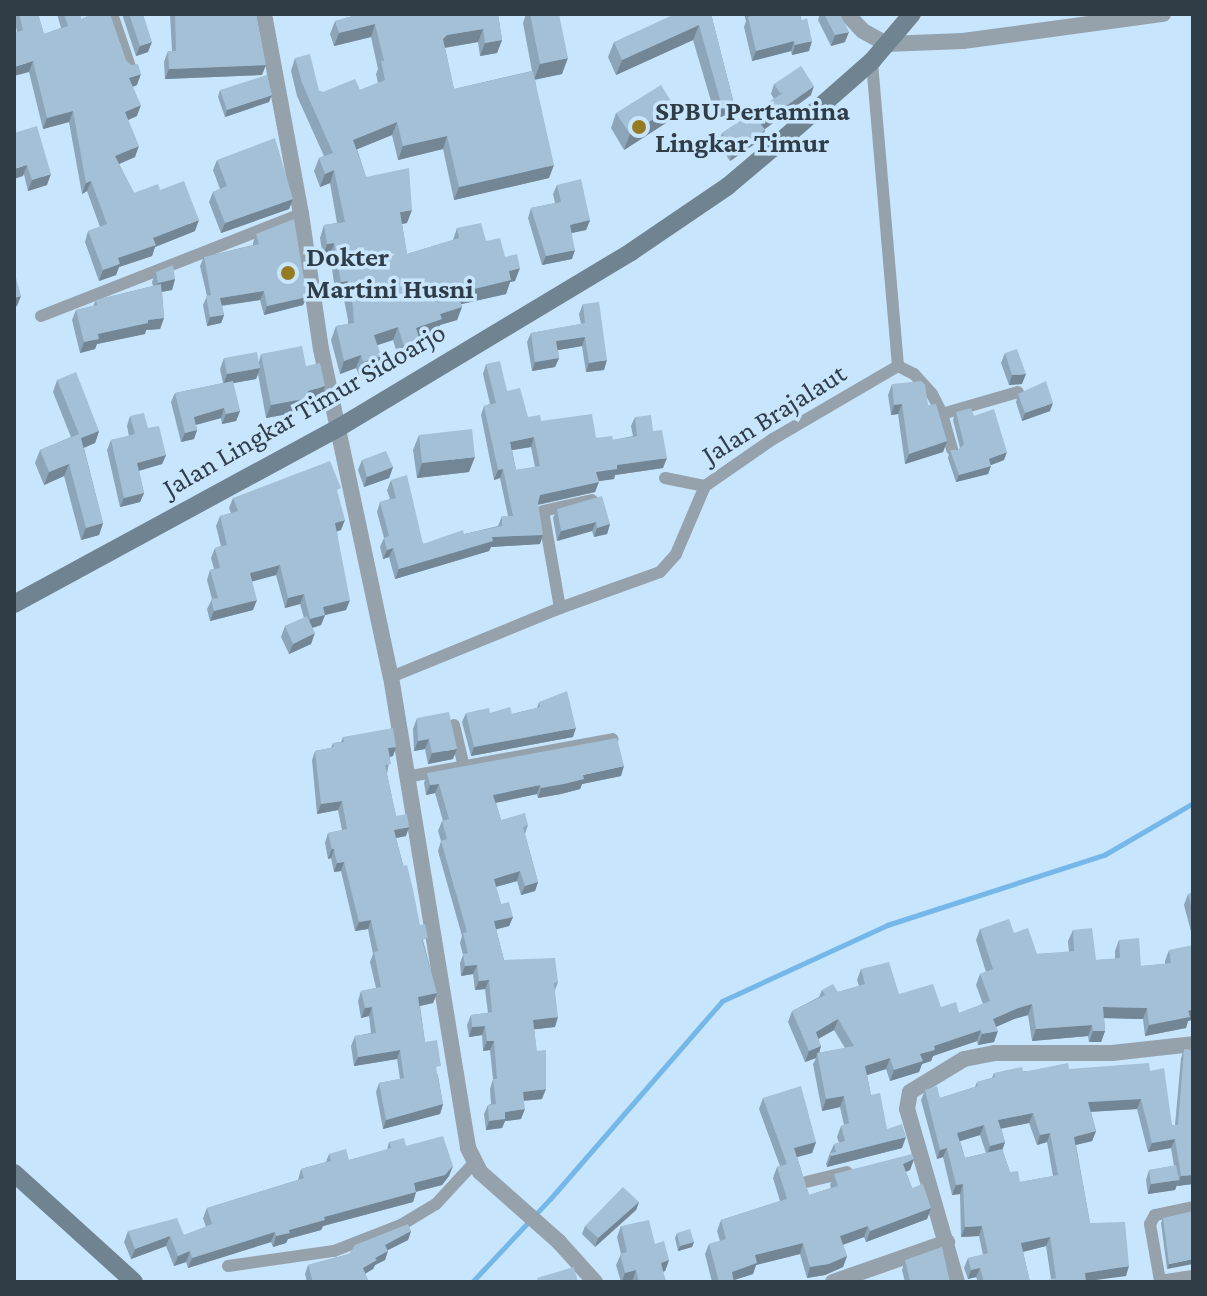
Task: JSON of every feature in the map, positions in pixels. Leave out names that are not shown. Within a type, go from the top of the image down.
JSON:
[{"type":"main road","name":"Jalan Lingkar Timur Sidoarjo","points":[[14,604],[340,427],[631,252],[708,200],[872,61],[912,14]]},
{"type":"main road","points":[[14,1173],[134,1282]]},
{"type":"street","points":[[112,14],[130,67]]},
{"type":"street","points":[[264,14],[301,214],[321,349],[340,427],[369,588],[392,685],[468,1148],[477,1168],[559,1242],[595,1282]]},
{"type":"street","points":[[847,14],[863,31],[886,44],[963,41],[1163,14]]},
{"type":"street","points":[[872,61],[898,366],[918,377],[942,414],[952,450]]},
{"type":"street","points":[[41,316],[301,214]]},
{"type":"street","name":"Jalan Brajalaut","points":[[392,685],[560,608],[660,572],[676,554],[705,486],[773,439],[898,366]]},
{"type":"street","points":[[942,414],[1018,392]]},
{"type":"street","points":[[665,478],[705,486]]},
{"type":"street","points":[[560,608],[543,511],[592,500]]},
{"type":"street","points":[[454,725],[464,767]]},
{"type":"street","points":[[406,777],[613,739]]},
{"type":"street","points":[[957,1282],[907,1109],[910,1092],[964,1059],[995,1053],[1112,1053],[1193,1044]]},
{"type":"street","points":[[902,1158],[919,1151]]},
{"type":"street","points":[[228,1266],[334,1251],[401,1225],[436,1204],[477,1168]]},
{"type":"street","points":[[806,1182],[861,1168]]},
{"type":"street","points":[[1185,1279],[1156,1281],[1150,1224],[1155,1215],[1193,1207]]},
{"type":"street","points":[[833,1282],[947,1242]]},
{"type":"building","points":[[19,14],[38,14],[44,34],[68,26],[64,14],[80,14],[81,19],[92,14],[110,14],[126,60],[131,65],[138,64],[141,74],[129,78],[141,105],[125,112],[139,146],[115,156],[134,193],[158,184],[160,190],[184,181],[199,220],[153,238],[156,245],[118,258],[120,264],[103,270],[88,231],[107,224],[91,181],[86,183],[73,111],[47,118],[33,61],[14,67],[14,33],[23,30]]},
{"type":"building","points":[[129,14],[143,14],[152,42],[140,46]]},
{"type":"building","points":[[175,14],[256,14],[266,65],[169,69],[168,51],[176,51]]},
{"type":"building","points":[[361,14],[498,14],[502,40],[485,43],[483,29],[447,35],[443,39],[454,89],[533,71],[554,165],[459,187],[447,136],[403,146],[397,122],[353,140],[366,177],[409,168],[412,210],[400,212],[407,254],[459,238],[457,228],[481,223],[486,241],[500,238],[505,257],[517,254],[520,268],[509,271],[511,280],[458,293],[462,307],[440,314],[442,319],[416,328],[420,341],[404,346],[398,327],[374,335],[381,356],[363,362],[361,355],[344,361],[336,326],[354,323],[353,307],[348,281],[341,282],[334,243],[327,244],[324,225],[345,222],[334,170],[325,174],[319,158],[333,153],[302,83],[295,58],[310,54],[319,91],[323,92],[355,79],[360,90],[385,80],[375,24],[339,33],[335,21]]},
{"type":"building","points":[[530,14],[559,14],[568,58],[540,64]]},
{"type":"building","points":[[675,14],[711,14],[733,100],[721,103],[699,25],[622,60],[614,42]]},
{"type":"building","points":[[750,14],[800,14],[801,21],[807,18],[812,41],[795,45],[794,41],[756,51],[748,17]]},
{"type":"building","points":[[824,14],[840,14],[849,32],[835,35]]},
{"type":"building","points":[[801,66],[814,86],[761,124],[765,130],[734,151],[722,133],[781,94],[783,92],[780,93],[774,84]]},
{"type":"building","points":[[267,75],[272,95],[227,110],[220,90]]},
{"type":"building","points":[[661,85],[674,106],[630,134],[616,113]]},
{"type":"building","points":[[37,126],[51,174],[32,180],[27,165],[14,169],[14,133]]},
{"type":"building","points":[[275,138],[293,199],[225,223],[213,192],[227,186],[217,160]]},
{"type":"building","points":[[581,179],[590,220],[570,225],[575,250],[546,256],[531,208],[561,202],[557,185]]},
{"type":"building","points":[[294,219],[307,297],[267,306],[264,291],[220,298],[224,315],[210,317],[206,296],[211,295],[204,257],[259,244],[256,234]]},
{"type":"building","points":[[173,265],[175,279],[158,283],[156,272]]},
{"type":"building","points":[[14,271],[21,296],[14,298]]},
{"type":"building","points":[[161,284],[164,318],[98,334],[99,339],[84,342],[76,310],[97,305],[96,300]]},
{"type":"building","points":[[599,302],[607,360],[589,363],[585,337],[556,341],[559,358],[535,362],[531,333],[585,323],[583,304]]},
{"type":"building","points":[[302,346],[306,366],[320,363],[325,386],[308,391],[309,398],[271,405],[261,354]]},
{"type":"building","points":[[1017,349],[1026,374],[1012,375],[1005,353]]},
{"type":"building","points":[[257,352],[260,368],[227,374],[224,358]]},
{"type":"building","points":[[500,361],[507,391],[520,388],[528,417],[540,415],[541,421],[592,414],[596,438],[612,436],[613,440],[637,436],[635,417],[651,415],[653,431],[662,430],[667,458],[617,465],[617,469],[596,472],[599,482],[540,495],[538,503],[543,535],[492,537],[493,541],[399,569],[393,548],[387,550],[384,538],[389,536],[380,502],[396,498],[391,480],[407,475],[423,544],[463,530],[464,534],[502,526],[502,516],[513,516],[503,469],[498,470],[484,406],[496,403],[486,364]],"holes":[[[534,437],[540,466],[516,470],[510,442]]]},
{"type":"building","points":[[76,372],[99,431],[81,438],[103,523],[86,528],[69,464],[49,472],[40,450],[79,434],[57,380]]},
{"type":"building","points":[[233,381],[240,411],[226,414],[224,408],[194,417],[197,430],[185,433],[175,393]]},
{"type":"building","points":[[921,381],[925,385],[928,405],[936,404],[947,441],[909,454],[902,404],[894,405],[892,384]]},
{"type":"building","points":[[1046,381],[1053,403],[1025,413],[1018,394]]},
{"type":"building","points":[[971,408],[974,416],[994,409],[1007,452],[989,459],[991,466],[959,475],[950,450],[958,450],[964,444],[956,412]]},
{"type":"building","points":[[144,413],[148,428],[159,426],[166,455],[137,463],[144,493],[124,498],[111,440],[135,434],[130,416]]},
{"type":"building","points":[[472,429],[475,457],[422,463],[419,435]]},
{"type":"building","points":[[386,451],[393,467],[367,477],[362,460]]},
{"type":"building","points":[[330,461],[341,488],[337,490],[345,520],[335,523],[350,600],[323,607],[325,615],[310,619],[304,594],[288,598],[280,565],[250,573],[257,600],[214,611],[211,599],[218,598],[210,570],[220,568],[215,548],[227,545],[220,516],[238,511],[233,498]]},
{"type":"building","points":[[602,496],[610,524],[597,528],[596,522],[561,531],[557,509]]},
{"type":"building","points":[[307,616],[315,633],[293,644],[285,626]]},
{"type":"building","points":[[567,691],[576,728],[474,747],[466,713],[489,708],[490,713],[510,707],[512,714],[540,707],[539,702]]},
{"type":"building","points":[[449,712],[457,749],[432,753],[429,739],[418,741],[417,718]]},
{"type":"building","points":[[393,728],[396,747],[388,748],[391,764],[385,765],[396,816],[407,814],[409,827],[394,830],[403,866],[407,865],[420,925],[425,924],[428,938],[422,940],[437,993],[418,997],[425,1042],[437,1040],[441,1066],[436,1067],[443,1104],[386,1120],[379,1083],[404,1078],[400,1050],[358,1057],[355,1036],[376,1033],[372,1007],[365,1008],[361,991],[381,987],[374,952],[378,951],[371,920],[359,922],[344,862],[337,863],[332,849],[328,833],[347,829],[342,801],[321,804],[315,751],[344,742],[343,737]]},
{"type":"building","points":[[617,738],[624,766],[583,775],[584,779],[564,784],[541,788],[540,785],[493,795],[501,820],[525,813],[528,825],[523,827],[538,882],[525,886],[520,871],[494,879],[501,904],[509,902],[513,917],[494,921],[504,960],[555,958],[558,1017],[533,1020],[537,1051],[546,1050],[546,1089],[523,1092],[525,1109],[505,1112],[505,1119],[489,1121],[488,1105],[496,1104],[494,1041],[487,1041],[485,1026],[472,1027],[471,1015],[492,1012],[489,980],[479,981],[477,965],[465,966],[463,954],[468,953],[463,933],[467,932],[441,841],[447,839],[442,821],[449,819],[439,784],[430,785],[427,773]]},
{"type":"building","points":[[1193,893],[1193,912],[1188,894]]},
{"type":"building","points":[[1009,919],[1014,933],[1028,928],[1037,954],[1074,951],[1073,930],[1092,928],[1096,960],[1120,958],[1119,940],[1139,938],[1141,966],[1171,963],[1169,950],[1193,945],[1193,1009],[1188,1010],[1190,1017],[1149,1025],[1147,1008],[1103,1007],[1105,1031],[1093,1031],[1092,1025],[1036,1029],[1032,1004],[993,1019],[998,1031],[982,1034],[981,1030],[934,1046],[935,1050],[920,1054],[923,1061],[894,1070],[890,1058],[865,1066],[871,1095],[880,1093],[887,1129],[902,1124],[906,1137],[831,1156],[830,1153],[836,1152],[834,1144],[845,1141],[841,1126],[849,1123],[844,1096],[826,1099],[817,1053],[854,1046],[838,1019],[816,1032],[821,1046],[809,1051],[792,1011],[825,995],[822,990],[833,984],[838,992],[865,984],[861,969],[889,962],[899,994],[933,984],[941,1007],[956,1002],[959,1013],[990,1001],[980,974],[993,969],[980,929]]},
{"type":"building","points":[[1184,1049],[1193,1050],[1193,1175],[1181,1176],[1175,1139],[1152,1143],[1141,1099],[1088,1102],[1096,1131],[1074,1137],[1090,1223],[1125,1222],[1129,1266],[1085,1273],[1086,1282],[1040,1282],[1056,1278],[1050,1237],[1021,1243],[1030,1282],[984,1282],[980,1268],[971,1270],[968,1258],[988,1253],[982,1226],[965,1227],[963,1184],[956,1185],[947,1148],[940,1150],[925,1090],[937,1086],[940,1098],[978,1086],[977,1082],[995,1077],[994,1073],[1022,1067],[1023,1072],[1068,1063],[1069,1069],[1149,1063],[1150,1071],[1164,1068],[1172,1125],[1178,1125]],"holes":[[[1033,1113],[1040,1135],[1050,1133],[1058,1175],[1020,1182],[1018,1171],[1010,1172],[1002,1149],[965,1158],[957,1133],[984,1125],[990,1146],[1005,1142],[998,1120]]]},
{"type":"building","points":[[801,1086],[816,1142],[794,1148],[809,1195],[838,1186],[834,1174],[912,1154],[914,1159],[903,1164],[912,1188],[923,1184],[931,1208],[870,1231],[868,1226],[840,1236],[847,1256],[829,1264],[810,1267],[803,1243],[755,1255],[757,1263],[732,1272],[734,1282],[719,1282],[709,1244],[726,1239],[721,1220],[787,1199],[777,1167],[787,1164],[763,1098]]},
{"type":"building","points":[[443,1136],[453,1166],[445,1175],[414,1183],[416,1192],[324,1217],[325,1220],[289,1230],[290,1233],[276,1236],[275,1232],[192,1258],[190,1251],[178,1256],[170,1236],[135,1249],[128,1231],[177,1218],[184,1235],[212,1224],[207,1208],[304,1178],[301,1169],[331,1161],[329,1154],[346,1149],[349,1160],[391,1148],[389,1142],[404,1138],[406,1146]]},
{"type":"building","points":[[1176,1165],[1179,1180],[1151,1184],[1149,1170]]},
{"type":"building","points":[[623,1187],[639,1202],[598,1238],[585,1226]]},
{"type":"building","points":[[1193,1211],[1193,1259],[1169,1264],[1163,1218]]},
{"type":"building","points":[[649,1220],[655,1244],[664,1241],[669,1260],[661,1263],[666,1282],[639,1282],[636,1270],[625,1273],[620,1254],[627,1252],[621,1226]]},
{"type":"building","points":[[408,1224],[411,1231],[385,1245],[388,1251],[363,1268],[369,1282],[313,1282],[308,1265],[349,1254],[355,1245]]},
{"type":"building","points":[[690,1229],[694,1242],[680,1246],[677,1233]]},
{"type":"building","points":[[942,1247],[950,1282],[905,1282],[910,1281],[905,1260]]},
{"type":"building","points":[[574,1267],[578,1282],[538,1282],[537,1278]]},
{"type":"waterway","points":[[472,1282],[550,1199],[722,1001],[887,925],[1104,855],[1193,803]]},
{"type":"place","name":"SPBU Pertamina Lingkar Timur","points":[[639,127]]},
{"type":"place","name":"Dokter Martini Husni","points":[[288,273]]}]
